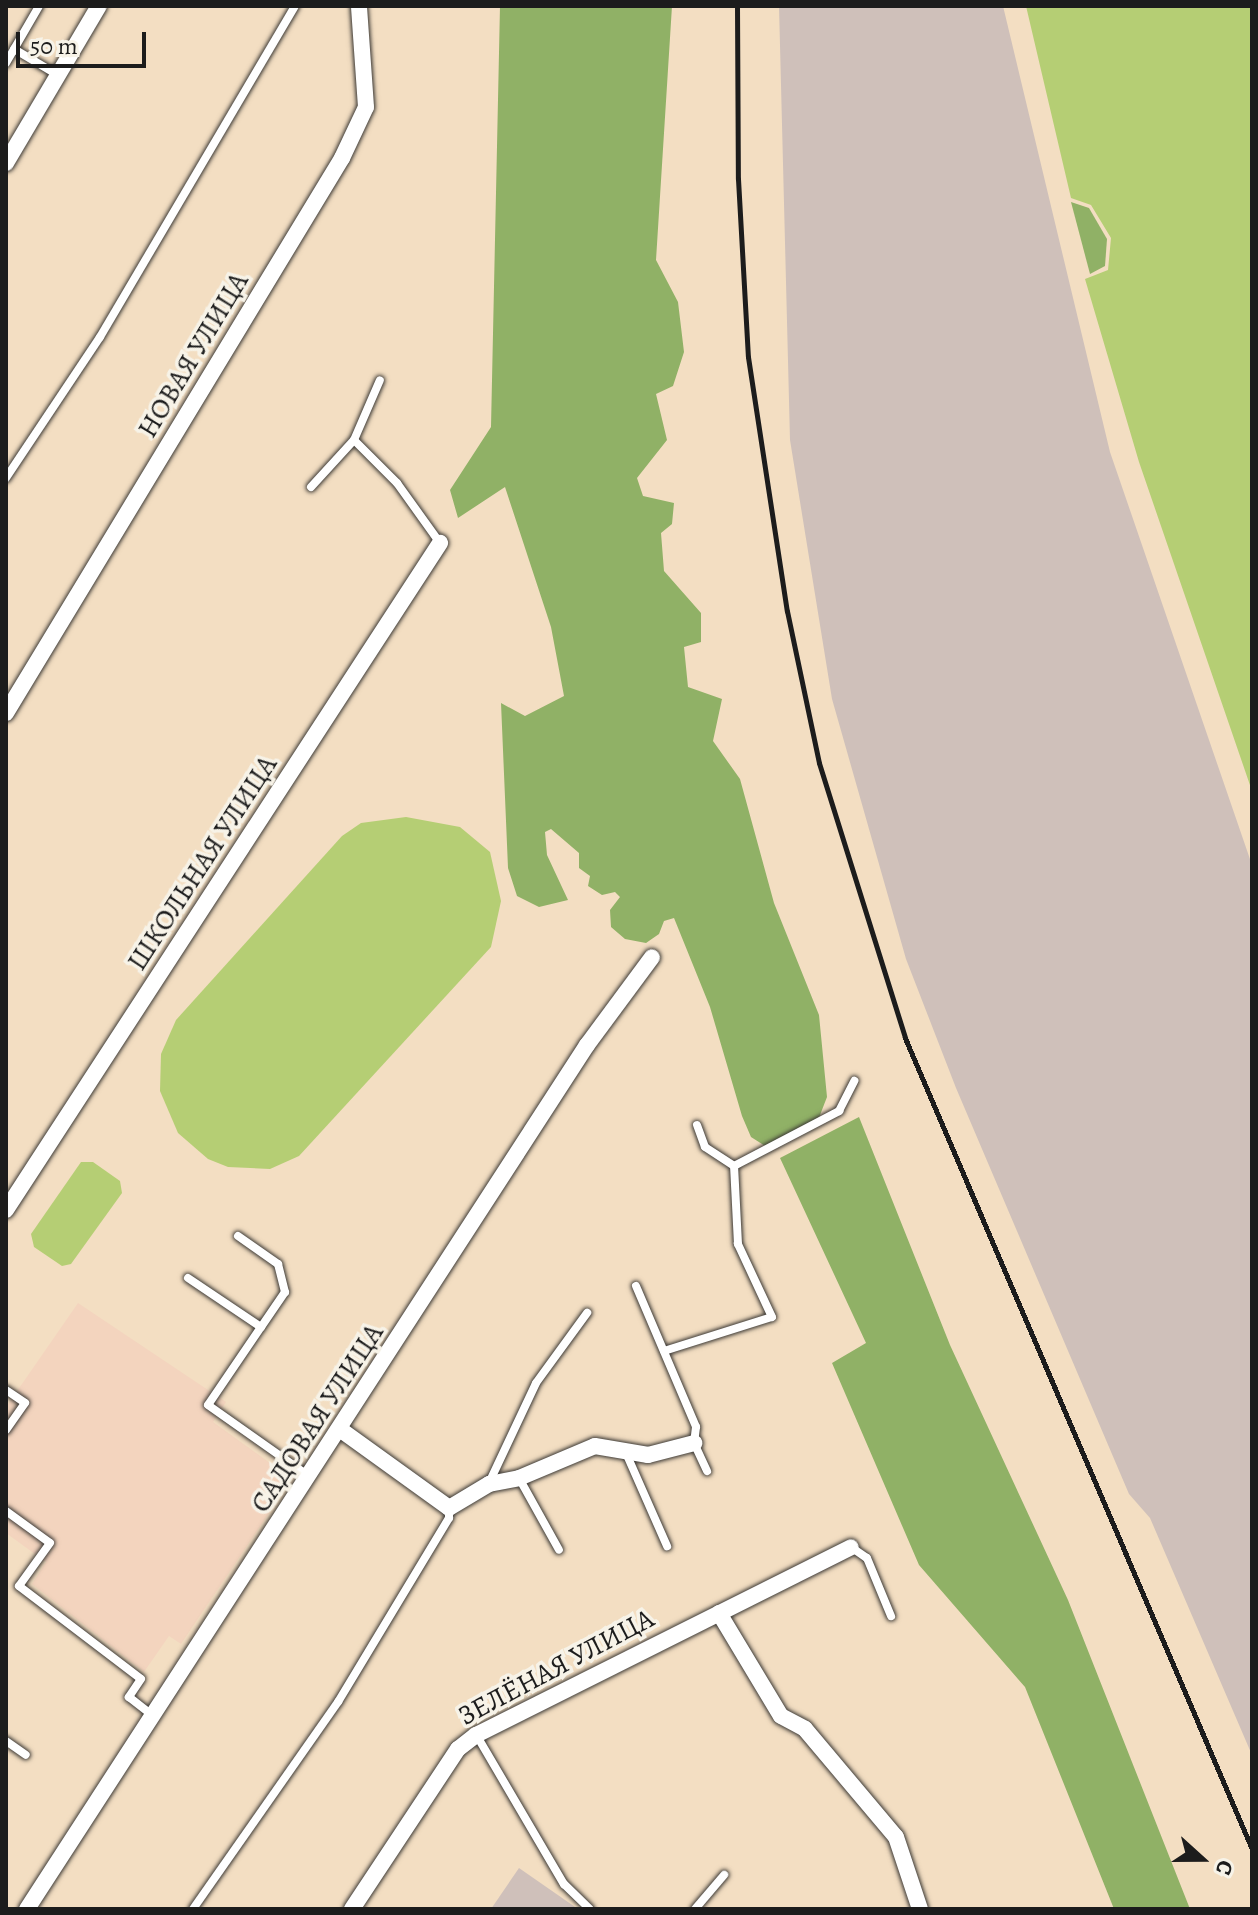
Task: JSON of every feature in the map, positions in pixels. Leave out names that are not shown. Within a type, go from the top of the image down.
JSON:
[{"type":"street","points":[[6,163],[99,6]]},
{"type":"street","name":"НОВАЯ УЛИЦА","points":[[6,713],[342,158],[366,107],[359,6]]},
{"type":"street","name":"ШКОЛЬНАЯ УЛИЦА","points":[[6,1210],[440,543]]},
{"type":"street","name":"САДОВАЯ УЛИЦА","points":[[27,1909],[341,1430],[587,1045],[652,957]]},
{"type":"street","points":[[341,1430],[449,1508],[489,1484],[519,1478],[595,1446],[648,1455],[694,1443]]},
{"type":"street","name":"ЗЕЛЁНАЯ УЛИЦА","points":[[352,1909],[458,1749],[476,1735],[851,1547]]},
{"type":"street","points":[[719,1613],[781,1716],[805,1729],[896,1837],[920,1909]]},
{"type":"lane","points":[[6,63],[39,6]]},
{"type":"lane","points":[[6,478],[100,337],[295,6]]},
{"type":"lane","points":[[14,49],[58,75]]},
{"type":"lane","points":[[311,487],[354,440],[380,380]]},
{"type":"lane","points":[[354,440],[397,483],[440,543]]},
{"type":"lane","points":[[734,1166],[839,1111],[854,1081]]},
{"type":"lane","points":[[697,1125],[705,1147],[734,1166]]},
{"type":"lane","points":[[664,1351],[772,1317],[738,1244],[734,1166]]},
{"type":"lane","points":[[238,1236],[278,1264],[285,1292],[208,1405],[310,1477]]},
{"type":"lane","points":[[188,1278],[261,1327]]},
{"type":"lane","points":[[636,1286],[696,1427],[694,1443],[707,1471]]},
{"type":"lane","points":[[489,1484],[536,1383],[587,1313]]},
{"type":"lane","points":[[6,1390],[25,1403],[6,1430]]},
{"type":"lane","points":[[624,1449],[667,1546]]},
{"type":"lane","points":[[519,1478],[559,1550]]},
{"type":"lane","points":[[193,1909],[338,1702],[449,1518],[449,1508]]},
{"type":"lane","points":[[6,1511],[50,1543],[19,1586],[141,1679],[129,1697],[153,1717]]},
{"type":"lane","points":[[851,1547],[867,1558],[891,1616]]},
{"type":"lane","points":[[476,1735],[564,1884],[590,1909]]},
{"type":"lane","points":[[6,1741],[26,1755]]},
{"type":"lane","points":[[695,1909],[724,1875]]},
{"type":"shaded area","points":[[779,6],[1003,6],[1110,452],[1252,865],[1252,1755],[1150,1518],[1129,1494],[956,1088],[906,959],[832,699],[790,440]]},
{"type":"shaded area","points":[[78,1303],[226,1402],[213,1422],[292,1479],[181,1644],[169,1636],[144,1672],[32,1584],[46,1562],[6,1533],[6,1407]]},
{"type":"shaded area","points":[[519,1868],[578,1909],[491,1909]]},
{"type":"green space","points":[[500,6],[672,6],[656,260],[678,302],[684,352],[673,386],[656,394],[667,440],[637,478],[643,496],[674,503],[672,524],[661,533],[664,571],[701,613],[701,642],[684,647],[688,687],[722,699],[713,741],[740,779],[774,903],[819,1015],[827,1097],[815,1128],[770,1149],[751,1137],[742,1116],[710,1007],[674,918],[664,921],[659,934],[646,943],[625,939],[611,927],[610,910],[620,897],[615,892],[602,895],[588,886],[590,876],[579,868],[579,853],[551,829],[545,832],[547,855],[568,900],[539,907],[517,896],[508,868],[501,703],[525,716],[564,696],[551,627],[505,487],[458,518],[450,490],[491,427]]},
{"type":"green space","points":[[1026,6],[1252,6],[1252,791],[1139,462],[1085,279],[1108,270],[1111,238],[1091,205],[1071,198]]},
{"type":"green space","points":[[1071,202],[1089,208],[1107,239],[1105,266],[1090,274]]},
{"type":"green space","points":[[406,817],[460,827],[490,852],[501,901],[491,947],[299,1156],[270,1169],[228,1167],[208,1159],[178,1133],[160,1091],[161,1054],[176,1020],[342,836],[361,823]]},
{"type":"green space","points":[[859,1117],[950,1345],[1068,1600],[1190,1909],[1114,1909],[1025,1687],[919,1565],[832,1363],[866,1343],[780,1158]]},
{"type":"green space","points":[[81,1162],[93,1162],[120,1181],[122,1193],[71,1264],[62,1266],[34,1247],[31,1234]]},
{"type":"railway","points":[[737,6],[738,179],[748,357],[787,611],[819,763],[905,1038],[1252,1849]]}]
